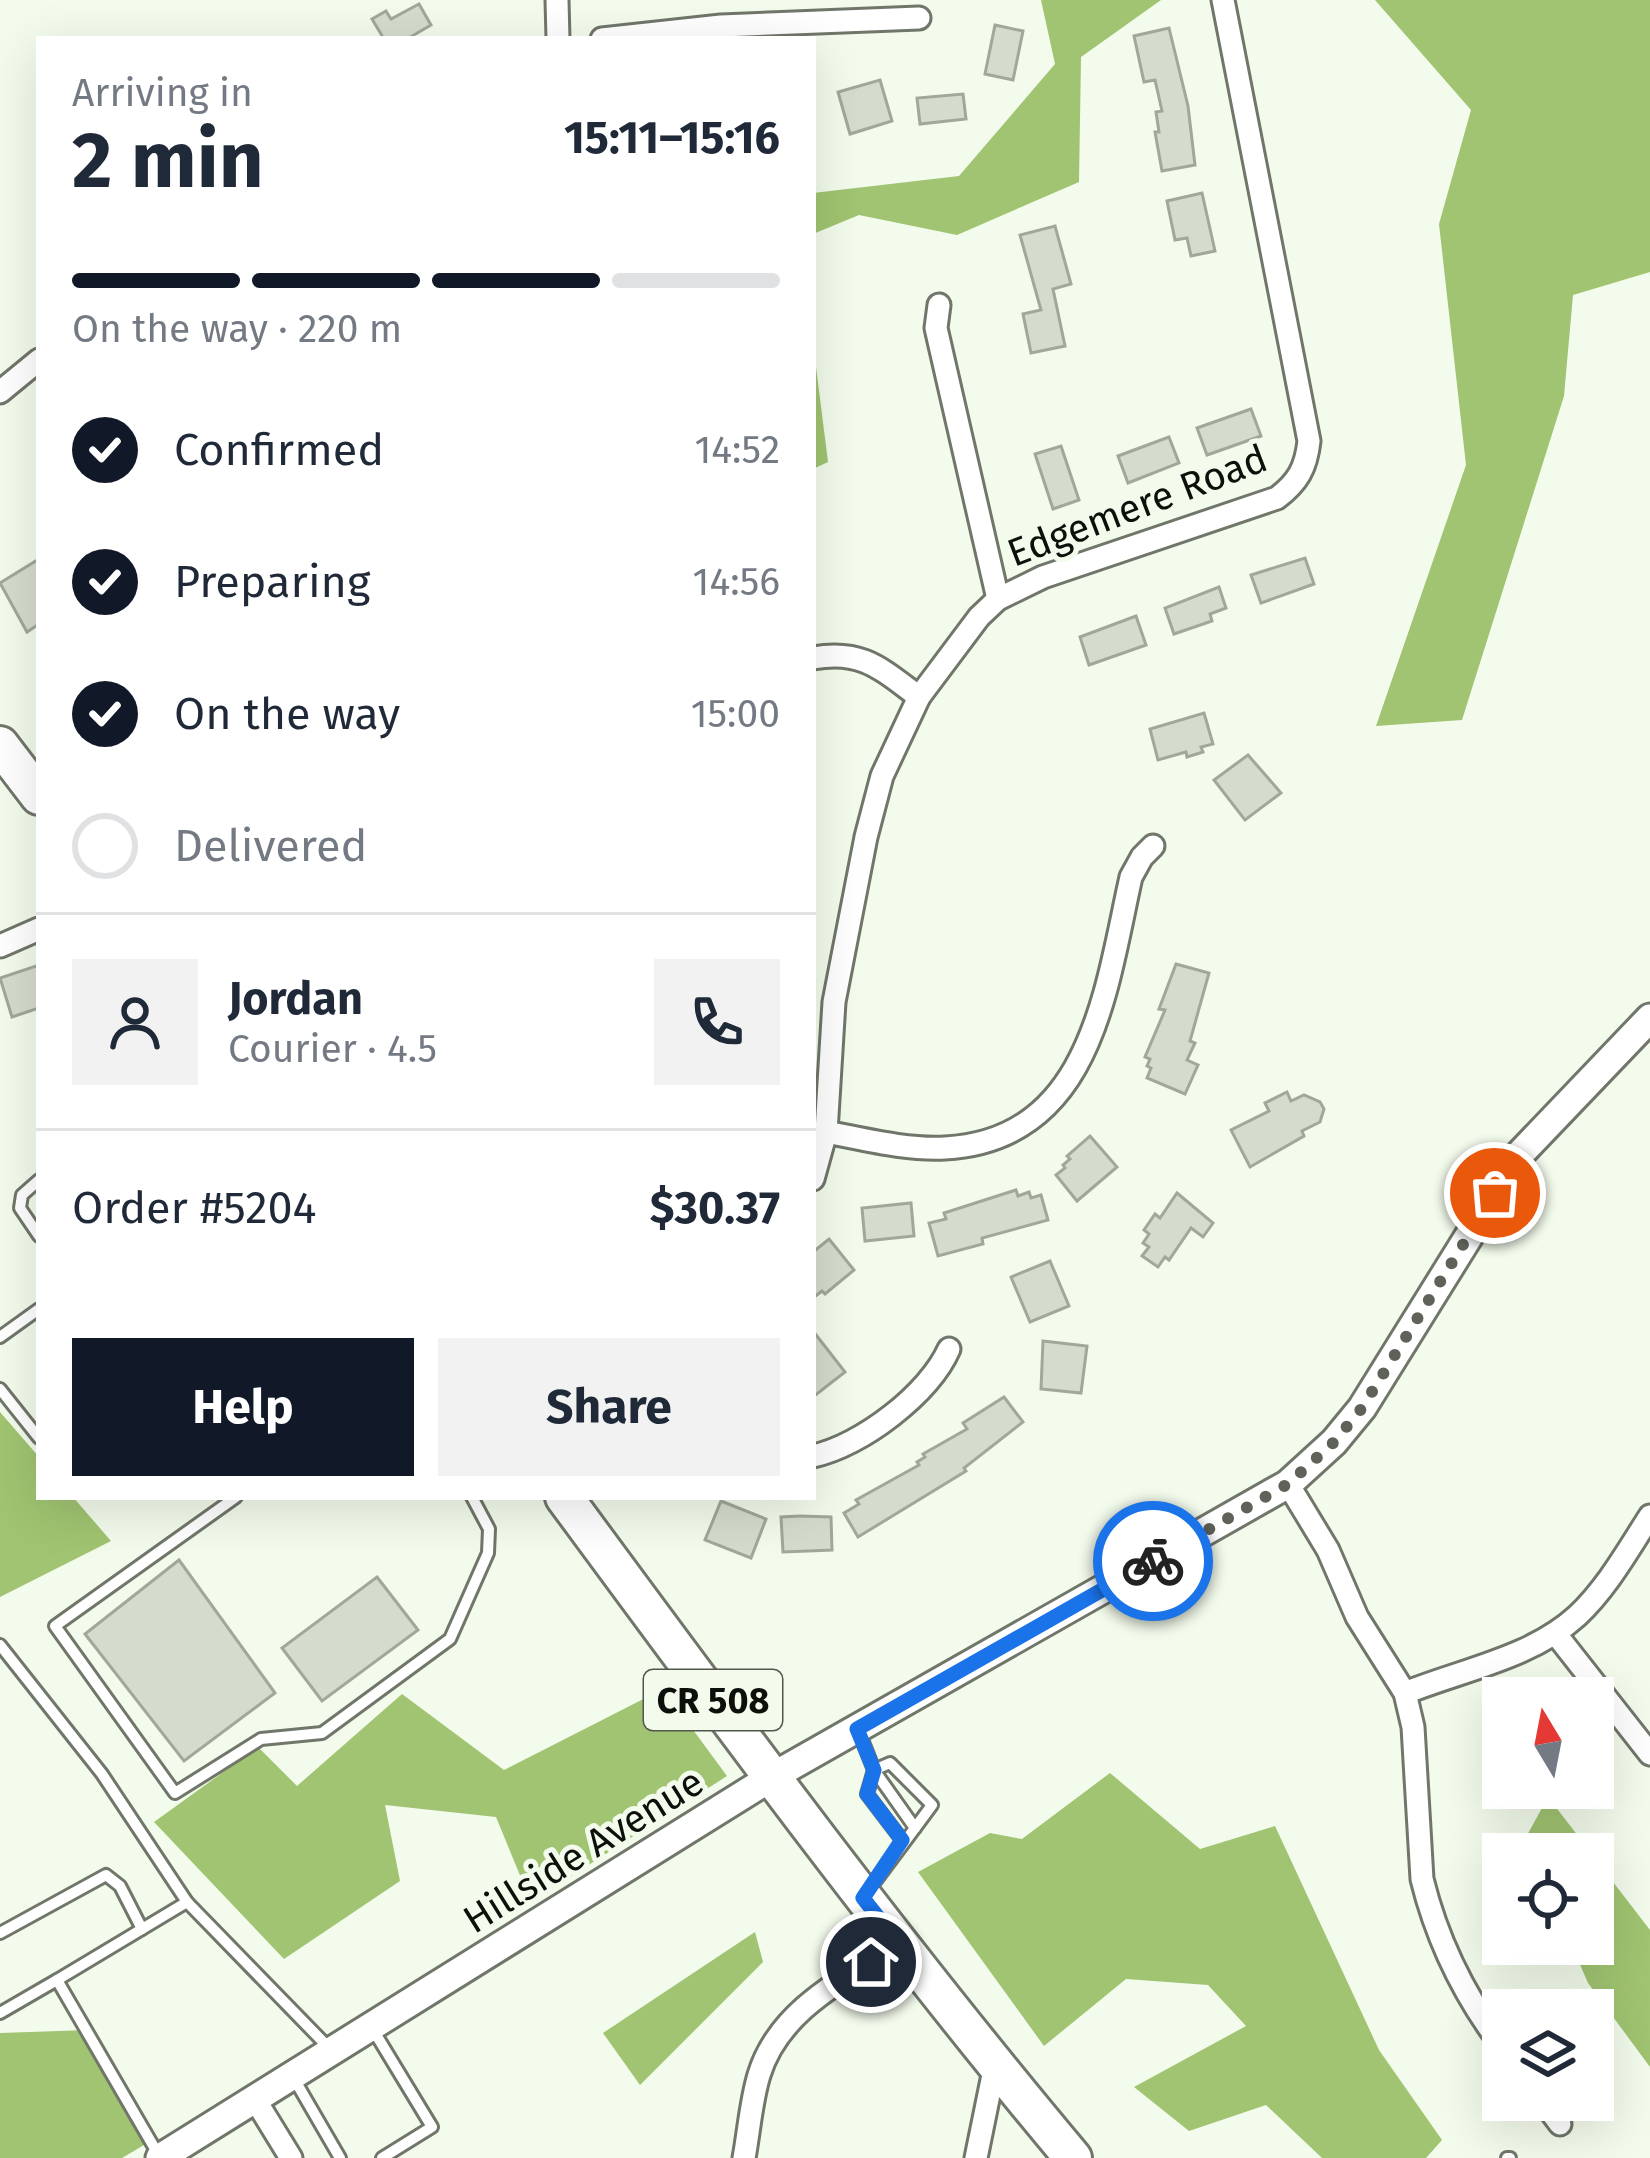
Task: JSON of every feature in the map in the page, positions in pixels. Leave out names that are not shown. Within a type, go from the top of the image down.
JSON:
[{"type":"main road","points":[[3,754],[36,792]]},
{"type":"main road","name":"CR 508","points":[[566,1500],[770,1778],[1073,2158]]},
{"type":"street","points":[[556,0],[558,36]]},
{"type":"street","name":"Edgemere Road","points":[[816,1168],[826,1132],[834,1002],[866,837],[882,776],[919,697],[998,598],[1043,577],[1277,498],[1292,487],[1307,460],[1309,441],[1222,0]]},
{"type":"street","points":[[629,36],[721,26],[919,18]]},
{"type":"street","points":[[939,305],[936,328],[998,598]]},
{"type":"street","points":[[0,392],[36,362]]},
{"type":"street","points":[[816,658],[837,654],[862,658],[919,697]]},
{"type":"street","points":[[826,1132],[921,1148],[949,1148],[1000,1136],[1045,1107],[1064,1087],[1088,1047],[1131,877],[1154,846]]},
{"type":"street","points":[[0,946],[36,930]]},
{"type":"street","name":"Hillside Avenue","points":[[160,2158],[770,1778],[1288,1484],[1334,1442],[1362,1408],[1520,1154],[1650,1018]]},
{"type":"street","points":[[816,1455],[851,1443],[924,1389],[949,1349]]},
{"type":"street","points":[[1288,1484],[1328,1550],[1357,1617],[1405,1693],[1413,1727],[1427,1901],[1458,1978],[1482,2015]]},
{"type":"street","points":[[1405,1693],[1528,1649],[1555,1633],[1597,1593],[1650,1516]]},
{"type":"street","points":[[1555,1633],[1650,1754]]},
{"type":"street","points":[[744,2158],[758,2077],[791,2017],[899,1944]]},
{"type":"street","points":[[976,2158],[995,2065]]},
{"type":"street","points":[[256,2101],[291,2158]]},
{"type":"lane","points":[[36,1183],[22,1195],[20,1208],[36,1232]]},
{"type":"lane","points":[[0,1337],[36,1311]]},
{"type":"lane","points":[[0,1388],[36,1434]]},
{"type":"lane","points":[[232,1500],[56,1626],[175,1793],[261,1738],[322,1733],[450,1640],[488,1553],[489,1528],[474,1500]]},
{"type":"lane","points":[[0,1645],[102,1774],[187,1902],[333,2052]]},
{"type":"lane","points":[[857,1729],[874,1770],[915,1828]]},
{"type":"lane","points":[[863,1898],[932,1805],[890,1763],[874,1770]]},
{"type":"lane","points":[[874,1770],[867,1794],[902,1840]]},
{"type":"lane","points":[[0,1933],[106,1875],[120,1886],[142,1929]]},
{"type":"lane","points":[[0,1991],[5,2010],[187,1902]]},
{"type":"lane","points":[[57,1980],[160,2158]]},
{"type":"lane","points":[[372,2028],[432,2127],[382,2158]]},
{"type":"lane","points":[[293,2078],[340,2158]]},
{"type":"green space","points":[[1041,0],[1161,0],[1081,57],[1079,182],[957,235],[859,215],[816,233],[816,193],[959,176],[1055,64]]},
{"type":"green space","points":[[1375,0],[1650,0],[1650,272],[1573,295],[1564,396],[1462,720],[1376,726],[1466,465],[1439,224],[1471,110]]},
{"type":"green space","points":[[816,367],[828,462],[816,468]]},
{"type":"green space","points":[[0,1412],[36,1454],[36,1500],[76,1500],[111,1541],[0,1597]]},
{"type":"green space","points":[[663,1689],[727,1776],[531,1902],[496,1817],[385,1805],[400,1881],[284,1959],[154,1822],[258,1747],[297,1786],[402,1694],[504,1770]]},
{"type":"green space","points":[[1110,1773],[1200,1849],[1275,1826],[1379,2050],[1442,2140],[1426,2158],[1322,2158],[1266,2105],[1189,2131],[1134,2087],[1246,2026],[1208,1985],[1126,1979],[1044,2046],[918,1872],[990,1833],[1022,1839]]},
{"type":"green space","points":[[1541,1809],[1557,1809],[1576,1833],[1528,1833]]},
{"type":"green space","points":[[1614,1883],[1650,1930],[1650,2067],[1614,2018],[1614,1989],[1592,1989],[1580,1965],[1614,1965]]},
{"type":"green space","points":[[755,1932],[763,1962],[640,2085],[603,2033]]},
{"type":"green space","points":[[88,2030],[149,2142],[122,2158],[0,2158],[0,2033]]},
{"type":"building","points":[[419,4],[431,25],[412,36],[382,36],[372,19],[386,11],[391,19]]},
{"type":"building","points":[[995,25],[1023,31],[1013,80],[985,74]]},
{"type":"building","points":[[1169,28],[1188,106],[1195,165],[1162,171],[1155,132],[1159,132],[1156,112],[1162,111],[1155,80],[1144,82],[1134,36]]},
{"type":"building","points":[[880,80],[892,121],[850,134],[838,92]]},
{"type":"building","points":[[963,94],[966,119],[920,124],[917,98]]},
{"type":"building","points":[[1202,193],[1215,251],[1191,256],[1187,238],[1175,240],[1167,201]]},
{"type":"building","points":[[1055,226],[1071,284],[1053,289],[1065,346],[1031,353],[1023,314],[1041,310],[1020,235]]},
{"type":"building","points":[[1251,409],[1261,436],[1207,455],[1197,428]]},
{"type":"building","points":[[1169,437],[1179,463],[1128,483],[1118,456]]},
{"type":"building","points":[[1061,446],[1079,500],[1053,509],[1035,454]]},
{"type":"building","points":[[1305,558],[1314,584],[1261,603],[1251,575]]},
{"type":"building","points":[[36,561],[36,626],[27,632],[0,583]]},
{"type":"building","points":[[1219,587],[1226,608],[1210,614],[1212,621],[1174,634],[1165,608]]},
{"type":"building","points":[[1136,616],[1146,645],[1089,665],[1080,637]]},
{"type":"building","points":[[1204,713],[1213,744],[1187,757],[1186,752],[1158,760],[1150,729]]},
{"type":"building","points":[[1248,755],[1281,793],[1245,820],[1214,780]]},
{"type":"building","points":[[1176,964],[1209,973],[1187,1060],[1198,1065],[1185,1094],[1147,1078],[1151,1068],[1145,1057],[1165,1010],[1159,1009]]},
{"type":"building","points":[[36,966],[36,1009],[12,1017],[0,978]]},
{"type":"building","points":[[1287,1092],[1291,1101],[1304,1095],[1320,1102],[1324,1109],[1320,1122],[1250,1167],[1231,1130],[1269,1111],[1265,1103]]},
{"type":"building","points":[[1090,1136],[1117,1167],[1077,1201],[1056,1175],[1065,1168],[1067,1156]]},
{"type":"building","points":[[1016,1190],[1018,1196],[1041,1195],[1048,1220],[938,1256],[929,1223],[946,1219],[944,1213]]},
{"type":"building","points":[[1177,1193],[1213,1223],[1203,1237],[1191,1228],[1169,1260],[1165,1257],[1158,1267],[1142,1256],[1149,1247],[1143,1243],[1149,1234],[1144,1230],[1155,1214],[1160,1218]]},
{"type":"building","points":[[911,1203],[914,1236],[865,1241],[862,1208]]},
{"type":"building","points":[[829,1239],[854,1270],[825,1294],[816,1296],[816,1250]]},
{"type":"building","points":[[1050,1261],[1069,1306],[1030,1322],[1011,1277]]},
{"type":"building","points":[[816,1335],[845,1372],[816,1395]]},
{"type":"building","points":[[1043,1341],[1087,1346],[1081,1393],[1041,1389]]},
{"type":"building","points":[[1004,1397],[1023,1422],[966,1471],[858,1537],[844,1513],[859,1504],[856,1500],[919,1465],[923,1454],[967,1429],[963,1423]]},
{"type":"building","points":[[721,1501],[766,1519],[751,1558],[705,1540]]},
{"type":"building","points":[[781,1517],[831,1517],[832,1550],[783,1552]]},
{"type":"building","points":[[179,1560],[275,1693],[184,1761],[85,1634]]},
{"type":"building","points":[[377,1577],[418,1630],[322,1701],[282,1648]]},
{"type":"way so far","points":[[1153,1561],[1288,1484],[1334,1442],[1362,1408],[1495,1193]]},
{"type":"route","points":[[871,1962],[899,1944],[863,1898],[902,1840],[867,1794],[874,1770],[857,1729],[1153,1561]]}]
